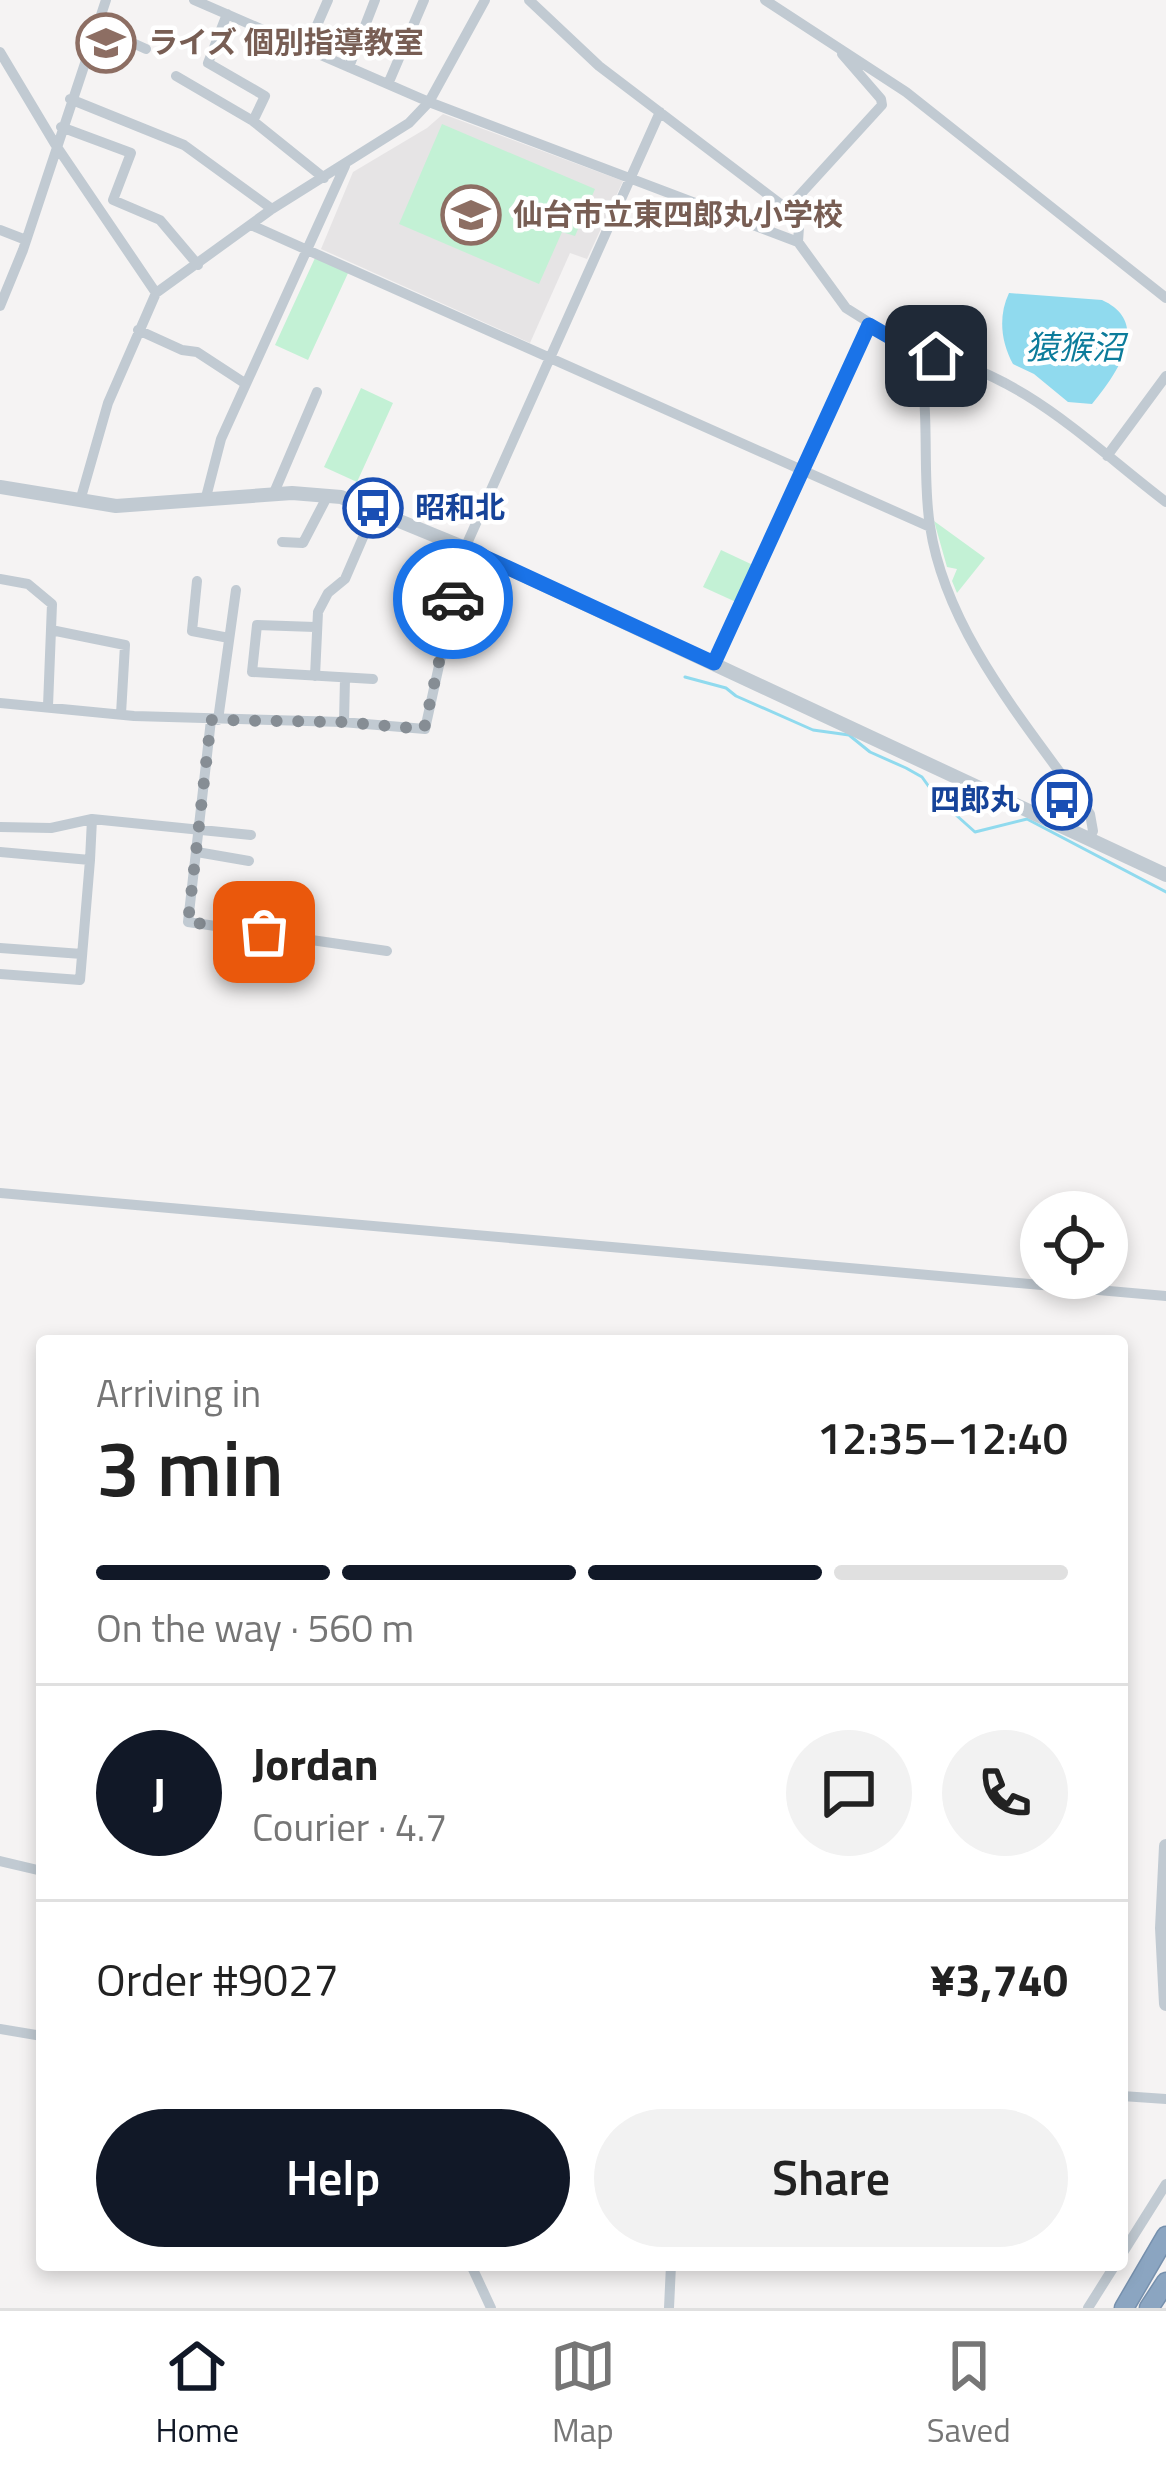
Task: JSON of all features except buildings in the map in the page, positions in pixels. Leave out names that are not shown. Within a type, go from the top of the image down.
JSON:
[{"type":"highway","points":[[1127,2308],[1166,2236]]},
{"type":"highway","points":[[1127,2308],[1166,2254]]},
{"type":"highway","points":[[1150,2308],[1166,2285]]},
{"type":"street","points":[[0,306],[106,0]]},
{"type":"street","points":[[194,0],[429,103],[798,242],[846,308],[869,325],[916,352],[961,364],[1022,390],[1166,502]]},
{"type":"street","points":[[307,48],[328,0]]},
{"type":"street","points":[[350,67],[375,0]]},
{"type":"street","points":[[80,501],[108,403],[156,293],[272,209],[409,123],[429,103],[485,0]]},
{"type":"street","points":[[765,0],[906,92],[1166,298]]},
{"type":"street","points":[[532,1],[599,66],[787,208],[799,227],[798,242]]},
{"type":"street","points":[[388,84],[423,3],[436,13]]},
{"type":"street","points":[[227,14],[208,63],[265,96],[253,121]]},
{"type":"street","points":[[97,27],[146,49]]},
{"type":"street","points":[[787,208],[882,105],[841,49]]},
{"type":"street","points":[[0,52],[55,144],[156,293]]},
{"type":"street","points":[[176,76],[253,121],[324,178]]},
{"type":"street","points":[[70,99],[184,145],[272,209]]},
{"type":"street","points":[[0,703],[214,720],[424,729],[465,548],[660,112]]},
{"type":"street","points":[[61,127],[131,153],[113,200],[160,220],[197,265]]},
{"type":"street","points":[[205,501],[221,439],[347,163]]},
{"type":"street","points":[[251,225],[930,527]]},
{"type":"street","points":[[0,230],[26,240]]},
{"type":"street","points":[[714,663],[869,325]]},
{"type":"street","points":[[138,329],[197,352],[247,384]]},
{"type":"street","points":[[916,352],[930,527],[942,574],[971,636],[1090,814],[1093,831],[1088,840]]},
{"type":"street","points":[[1107,456],[1166,376]]},
{"type":"street","points":[[273,495],[317,392]]},
{"type":"street","points":[[0,487],[116,506],[328,495],[380,511],[1166,875]]},
{"type":"street","points":[[282,542],[303,543],[328,495]]},
{"type":"street","points":[[315,676],[315,627],[328,593],[344,579],[380,511]]},
{"type":"street","points":[[0,579],[28,584],[52,604],[48,706]]},
{"type":"street","points":[[197,581],[192,631],[229,638]]},
{"type":"street","points":[[236,590],[188,922],[387,951]]},
{"type":"street","points":[[315,627],[257,625],[252,672],[373,680]]},
{"type":"street","points":[[51,630],[125,645],[121,714]]},
{"type":"street","points":[[344,722],[346,678]]},
{"type":"street","points":[[0,974],[80,980],[92,819]]},
{"type":"street","points":[[0,827],[51,828],[92,819],[251,835]]},
{"type":"street","points":[[0,852],[90,860]]},
{"type":"street","points":[[196,852],[249,861]]},
{"type":"street","points":[[0,948],[82,954]]},
{"type":"street","points":[[0,1192],[1166,1296]]},
{"type":"street","points":[[1166,1846],[1162,1928],[1166,2003]]},
{"type":"street","points":[[0,1861],[36,1870]]},
{"type":"street","points":[[0,2030],[36,2035]]},
{"type":"street","points":[[1128,2096],[1166,2098]]},
{"type":"street","points":[[1128,2244],[1166,2184]]},
{"type":"street","points":[[474,2271],[491,2308]]},
{"type":"street","points":[[669,2308],[671,2271]]},
{"type":"street","points":[[1088,2308],[1111,2271]]},
{"type":"shaded area","name":"仙台市立東四郎丸小学校","points":[[443,114],[623,181],[587,259],[570,253],[530,343],[321,249],[353,172]]},
{"type":"green space","points":[[442,124],[595,189],[575,236],[562,232],[539,284],[399,224]]},
{"type":"green space","points":[[315,258],[349,271],[308,360],[275,345]]},
{"type":"green space","points":[[361,388],[393,403],[357,482],[324,467]]},
{"type":"green space","points":[[934,521],[985,558],[957,593],[952,581],[957,569],[947,567]]},
{"type":"green space","points":[[721,550],[753,565],[736,602],[703,587]]},
{"type":"water","name":"猿猴沼","points":[[1009,293],[1102,300],[1117,310],[1128,335],[1125,350],[1092,404],[1068,402],[1034,374],[1013,364],[1002,329]]},
{"type":"waterway","points":[[685,677],[726,688],[813,730],[849,735],[870,752],[922,777],[937,798],[975,832],[1027,819],[1166,892]]},
{"type":"way so far","points":[[264,932],[188,922],[211,720],[424,729],[453,599]]},
{"type":"place","name":"ライズ 個別指導教室","points":[[106,43]]},
{"type":"place","name":"仙台市立東四郎丸小学校","points":[[471,215]]},
{"type":"place","name":"昭和北","points":[[373,508]]},
{"type":"place","name":"四郎丸","points":[[1062,800]]},
{"type":"route","points":[[453,599],[465,548],[714,663],[869,325],[916,352],[936,356]]}]
